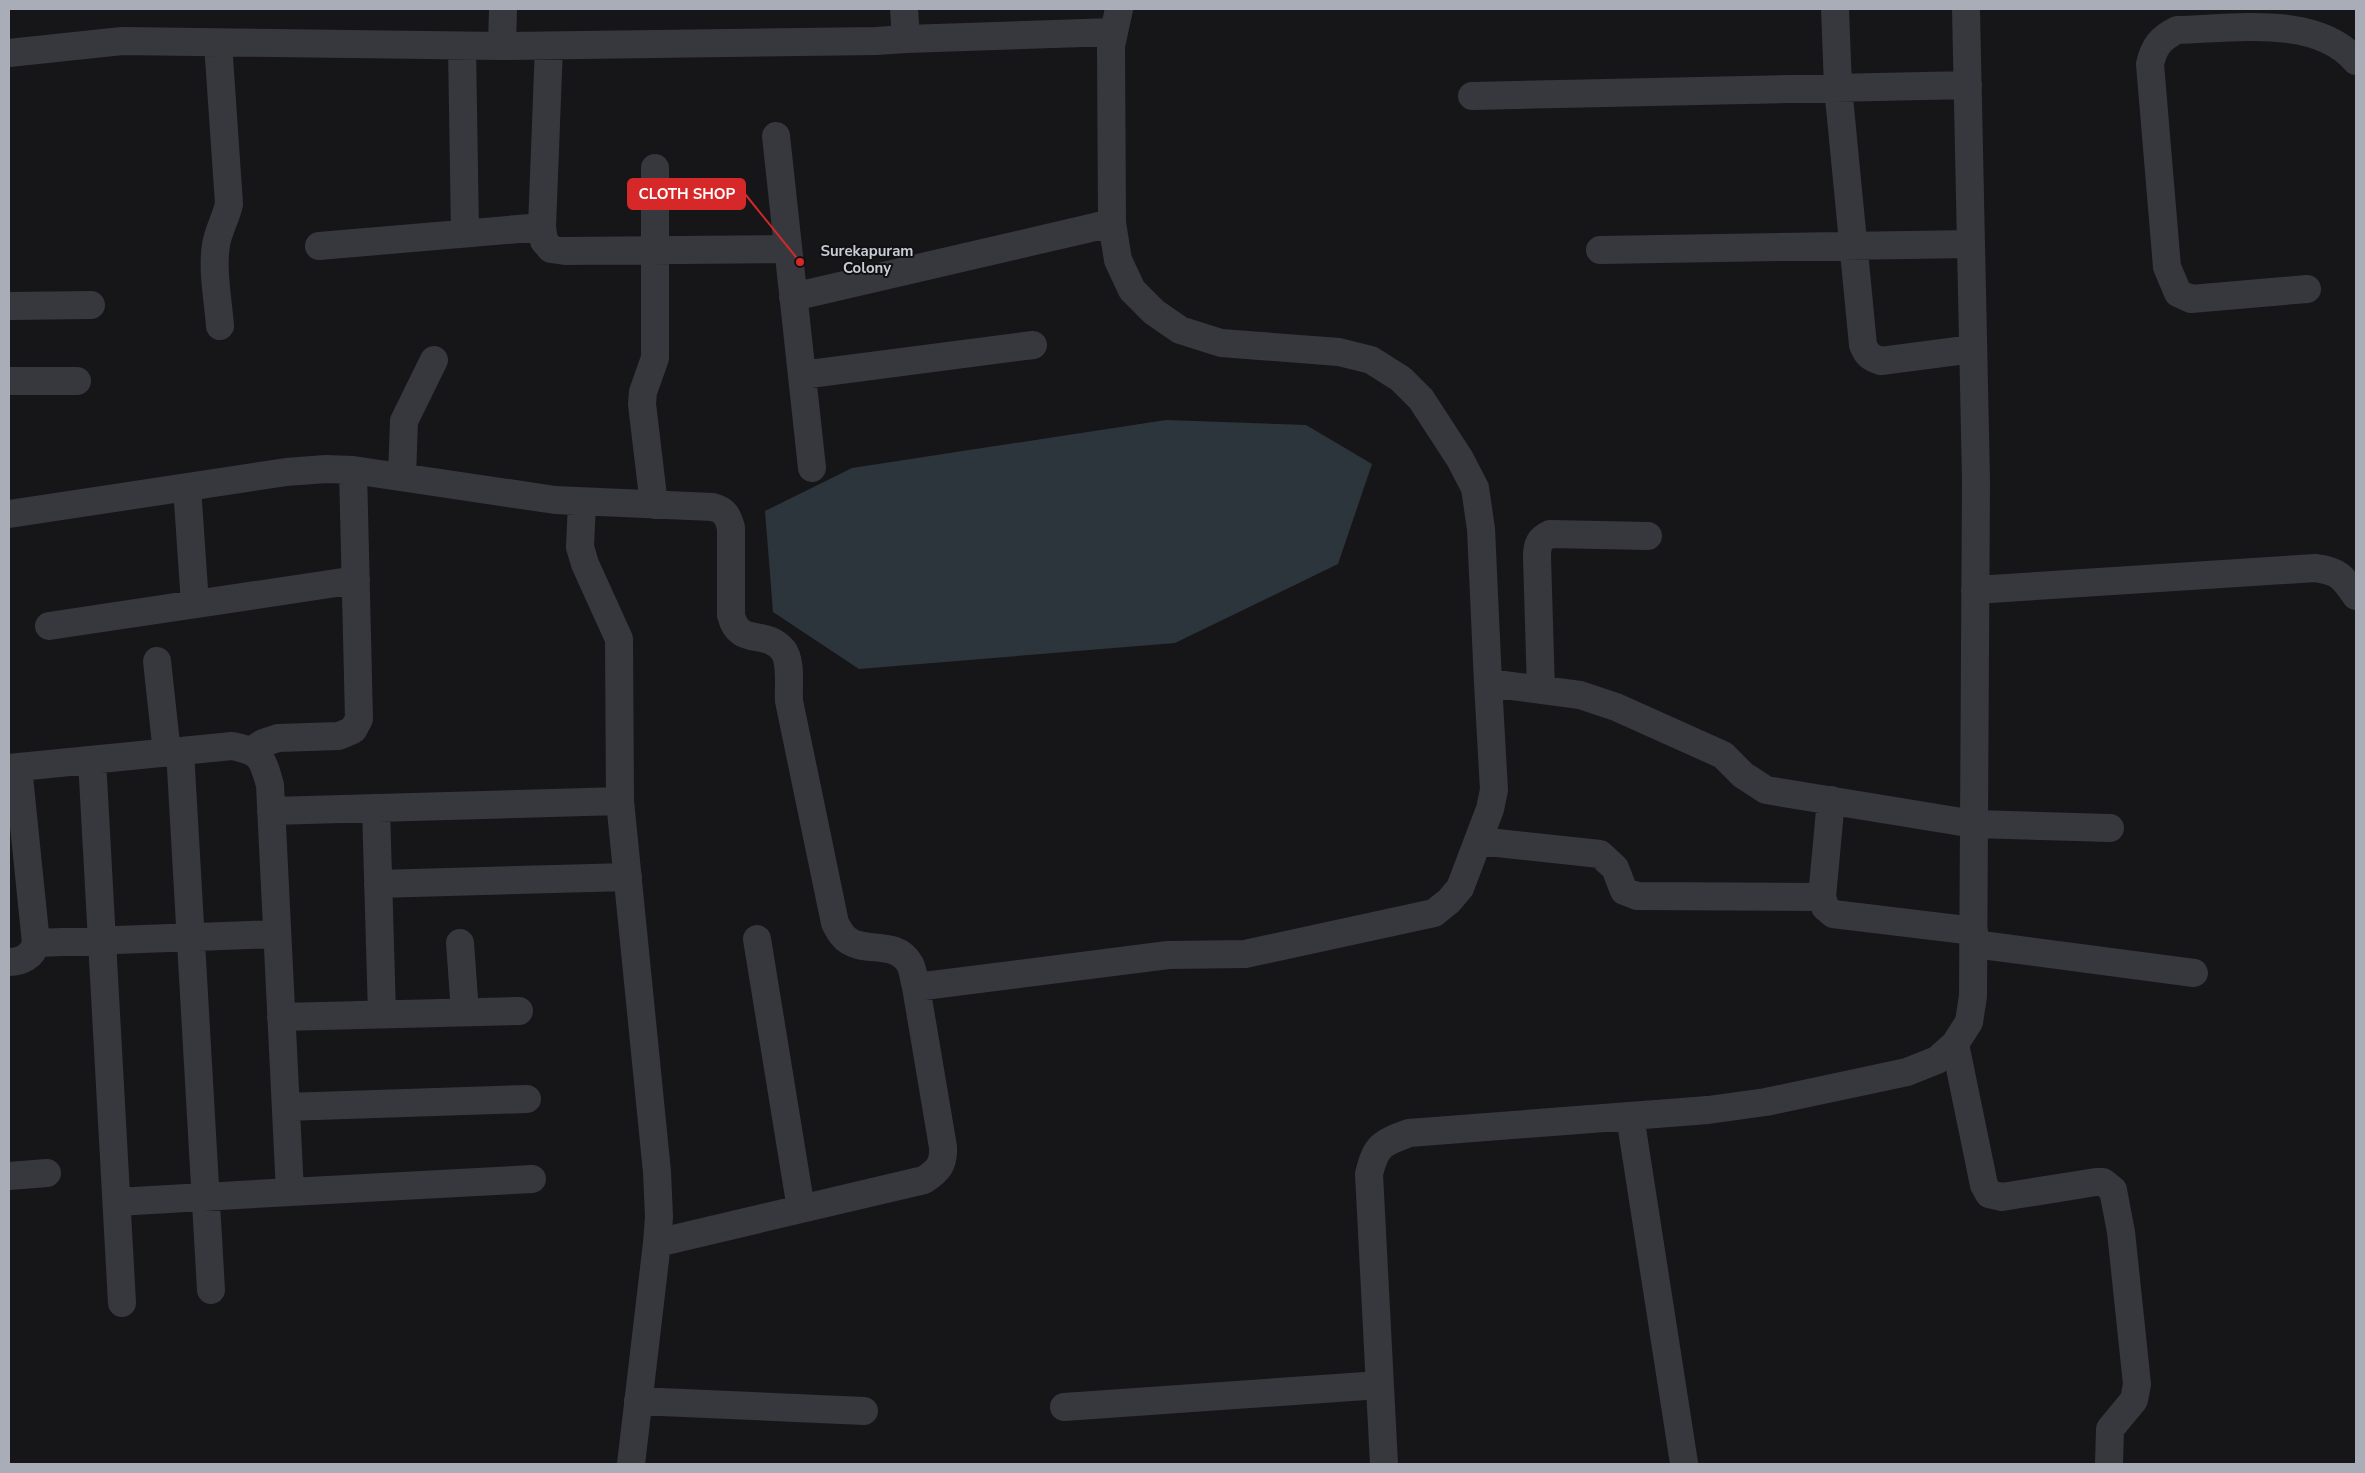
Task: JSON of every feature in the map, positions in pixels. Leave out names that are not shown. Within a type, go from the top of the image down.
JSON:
[{"type":"street","points":[[502,46],[503,9]]},
{"type":"street","points":[[904,9],[906,39]]},
{"type":"street","points":[[1835,9],[1838,87],[1863,345],[1866,354],[1873,359],[1882,361],[1973,349]]},
{"type":"street","points":[[1384,1464],[1369,1174],[1374,1154],[1384,1142],[1409,1133],[1708,1110],[1766,1102],[1907,1072],[1937,1060],[1955,1044],[1969,1022],[1973,996],[1974,937],[1975,590],[1973,349],[1966,9]]},
{"type":"street","points":[[9,53],[122,41],[550,46],[906,39],[1116,20],[1110,69],[1112,223],[1118,260],[1132,290],[1154,312],[1180,330],[1221,342],[1339,352],[1371,360],[1401,379],[1421,399],[1455,451],[1475,488],[1481,528],[1494,790],[1490,809],[1479,841],[1460,888],[1449,901],[1434,913],[1244,954],[1168,955],[916,986]]},
{"type":"street","points":[[2307,289],[2191,299],[2178,293],[2167,267],[2150,64],[2153,50],[2164,37],[2176,30],[2288,28],[2325,37],[2356,61]]},
{"type":"street","points":[[218,43],[229,204],[216,242],[215,254],[220,326]]},
{"type":"street","points":[[462,46],[465,233]]},
{"type":"street","points":[[550,46],[542,227],[544,241],[550,249],[565,251],[656,249],[788,250]]},
{"type":"street","points":[[1472,96],[1968,85]]},
{"type":"street","points":[[776,136],[812,468]]},
{"type":"street","points":[[654,505],[642,404],[643,392],[655,358],[655,168]]},
{"type":"street","points":[[793,297],[1112,223]]},
{"type":"street","points":[[319,246],[542,227]]},
{"type":"street","points":[[1600,250],[1971,244]]},
{"type":"street","points":[[9,306],[92,305]]},
{"type":"street","points":[[802,375],[1033,345]]},
{"type":"street","points":[[402,477],[404,421],[434,360]]},
{"type":"street","points":[[9,381],[77,381]]},
{"type":"street","points":[[9,514],[286,472],[326,469],[353,470],[582,502],[722,509],[728,517],[731,528],[732,615],[734,627],[743,634],[769,640],[783,650],[788,664],[789,701],[835,923],[841,935],[851,942],[888,948],[900,954],[910,964],[916,986],[944,1147],[944,1161],[936,1172],[924,1180],[657,1243]]},
{"type":"street","points":[[252,750],[278,738],[340,736],[353,730],[359,719],[353,470]]},
{"type":"street","points":[[187,487],[195,604]]},
{"type":"street","points":[[582,502],[580,547],[585,564],[619,639],[620,801],[657,1172],[659,1217],[657,1243],[631,1464]]},
{"type":"street","points":[[1542,690],[1537,545],[1542,538],[1550,534],[1648,536]]},
{"type":"street","points":[[1975,590],[2315,568],[2334,570],[2346,581],[2356,596]]},
{"type":"street","points":[[48,626],[356,580]]},
{"type":"street","points":[[157,661],[174,752],[191,938],[211,1290]]},
{"type":"street","points":[[1488,683],[1542,690],[1599,701],[1723,755],[1742,775],[1766,790],[1974,824],[2110,828]]},
{"type":"street","points":[[9,962],[28,957],[34,950],[36,943],[19,878],[13,768],[232,746],[252,750],[264,763],[270,785],[290,1192]]},
{"type":"street","points":[[92,760],[122,1303]]},
{"type":"street","points":[[1831,800],[1822,897],[1825,907],[1833,914],[2194,973]]},
{"type":"street","points":[[271,811],[620,801]]},
{"type":"street","points":[[376,808],[382,1014]]},
{"type":"street","points":[[1479,841],[1600,854],[1616,868],[1624,891],[1637,896],[1822,897]]},
{"type":"street","points":[[378,884],[628,877]]},
{"type":"street","points":[[36,943],[277,934]]},
{"type":"street","points":[[757,939],[801,1209]]},
{"type":"street","points":[[460,943],[465,1012]]},
{"type":"street","points":[[281,1017],[519,1011]]},
{"type":"street","points":[[1955,1044],[1984,1185],[1989,1194],[2002,1197],[2096,1182],[2103,1182],[2113,1190],[2121,1232],[2137,1384],[2134,1400],[2110,1429],[2109,1464]]},
{"type":"street","points":[[286,1107],[527,1099]]},
{"type":"street","points":[[1630,1116],[1684,1463]]},
{"type":"street","points":[[9,1176],[47,1174]]},
{"type":"street","points":[[117,1202],[532,1179]]},
{"type":"street","points":[[1064,1407],[1380,1385]]},
{"type":"street","points":[[638,1401],[864,1411]]},
{"type":"shaded area","points":[[1166,420],[1306,425],[1372,464],[1338,564],[1175,643],[859,669],[773,612],[765,511],[852,468]]},
{"type":"place","name":"CLOTH SHOP","points":[[800,262]]},
{"type":"district","name":"Surekapuram Colony","points":[[867,260]]}]
